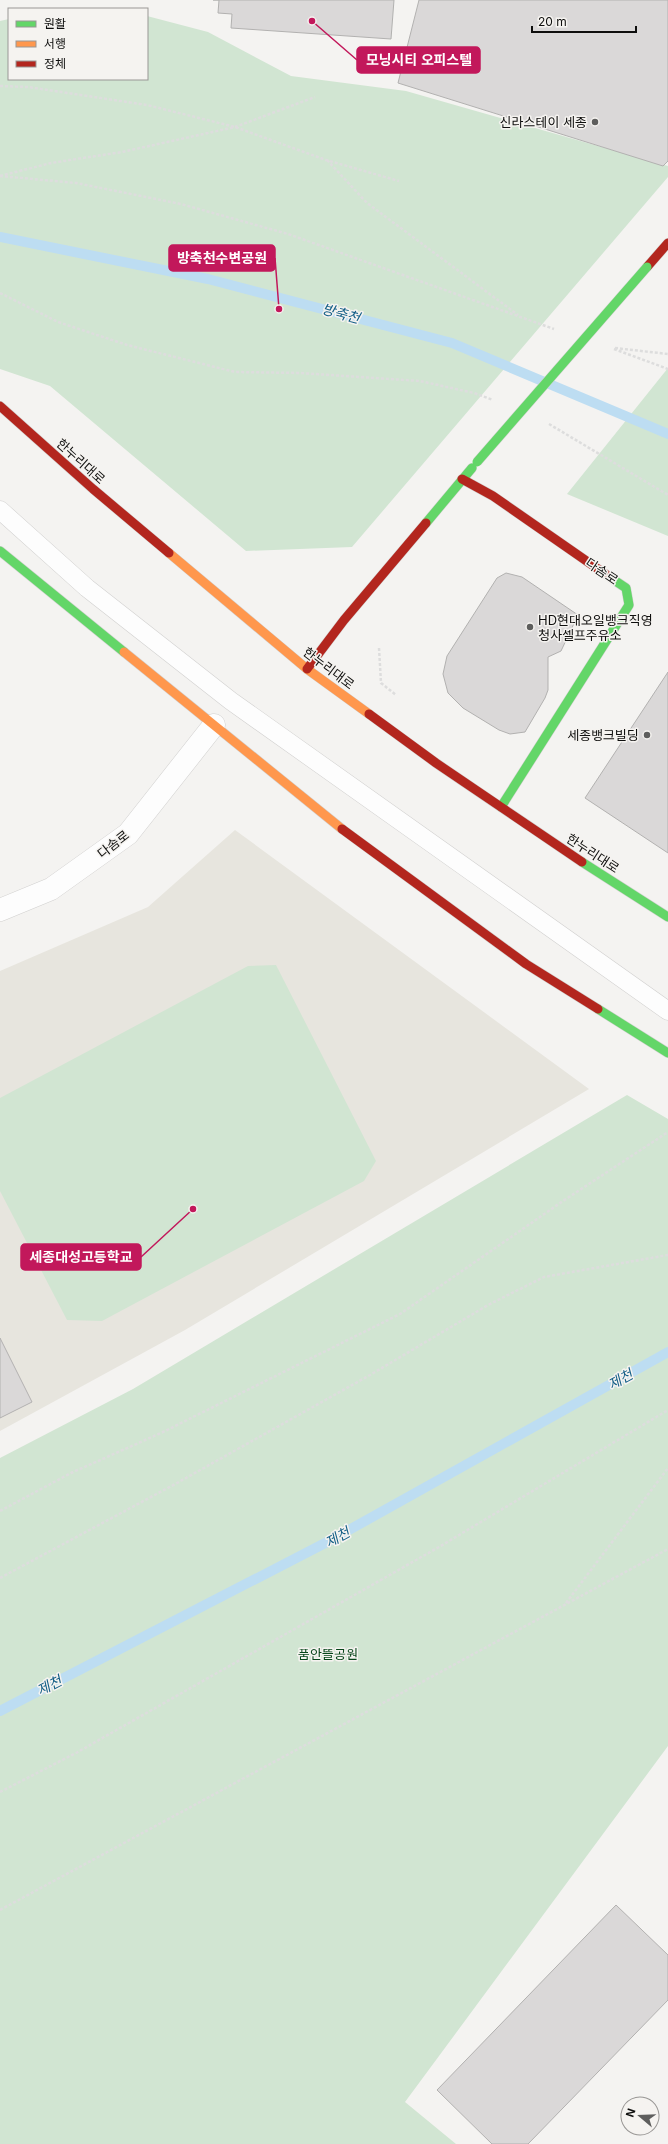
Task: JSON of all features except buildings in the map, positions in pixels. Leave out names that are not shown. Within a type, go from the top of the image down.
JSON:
[{"type":"street","points":[[307,669],[344,620],[477,462],[668,243]]},
{"type":"street","name":"한누리대로","points":[[0,406],[93,489],[307,669],[436,763],[568,853],[668,917]]},
{"type":"street","name":"다솜로","points":[[462,480],[493,496],[626,588],[629,605],[501,807]]},
{"type":"street","points":[[0,551],[353,838],[520,960],[668,1053]]},
{"type":"street","name":"다솜로","points":[[0,910],[51,890],[128,834],[214,725]]},
{"type":"lane","points":[[0,510],[87,588],[231,701],[668,1011]]},
{"type":"path","points":[[0,86],[28,87],[147,105],[235,127],[326,160],[399,181]]},
{"type":"path","points":[[0,176],[51,163],[122,152],[235,127],[315,97]]},
{"type":"path","points":[[326,160],[367,203],[522,318]]},
{"type":"path","points":[[0,176],[76,183],[181,204],[288,234],[557,330]]},
{"type":"path","points":[[0,293],[58,322],[127,345],[235,372],[300,373],[420,381],[474,393],[496,401]]},
{"type":"path","points":[[668,354],[607,347],[668,369]]},
{"type":"path","points":[[545,422],[668,495]]},
{"type":"path","points":[[0,1511],[71,1473],[162,1433],[400,1314],[563,1201],[668,1132]]},
{"type":"path","points":[[0,1578],[177,1483],[356,1383],[488,1305],[544,1278],[668,1255]]},
{"type":"path","points":[[0,1792],[76,1753],[439,1547],[668,1410]]},
{"type":"path","points":[[564,1605],[668,1468]]},
{"type":"path","points":[[0,1910],[668,1549]]},
{"type":"shaded area","points":[[235,830],[589,1089],[185,1330],[0,1431],[0,971],[148,907]]},
{"type":"green space","points":[[148,16],[208,32],[291,76],[406,91],[668,166],[668,177],[352,547],[246,551],[50,386],[0,369],[0,21],[8,19],[8,80],[148,80]]},
{"type":"green space","points":[[668,368],[668,536],[567,494]]},
{"type":"green space","points":[[276,965],[376,1161],[364,1181],[102,1321],[67,1320],[0,1191],[0,1098],[248,966]]},
{"type":"green space","name":"품안뜰공원","points":[[627,1095],[668,1119],[668,1746],[405,2102],[456,2144],[0,2144],[0,1458],[133,1389]]},
{"type":"waterway","name":"방축천","points":[[0,237],[208,279],[452,343],[668,434]]},
{"type":"waterway","name":"제천","points":[[0,1711],[331,1540],[668,1352]]},
{"type":"traffic: fast","points":[[477,462],[647,267]]},
{"type":"traffic: fast","points":[[426,523],[472,468]]},
{"type":"traffic: fast","points":[[0,551],[124,652]]},
{"type":"traffic: fast","points":[[501,807],[629,605],[626,588],[611,578]]},
{"type":"traffic: fast","points":[[582,862],[668,917]]},
{"type":"traffic: fast","points":[[598,1009],[668,1053]]},
{"type":"traffic: slow","points":[[169,553],[307,669],[369,714]]},
{"type":"traffic: slow","points":[[124,652],[342,829]]},
{"type":"traffic: jam","points":[[647,267],[668,243]]},
{"type":"traffic: jam","points":[[0,406],[93,489],[169,553]]},
{"type":"traffic: jam","points":[[462,479],[493,496],[611,578]]},
{"type":"traffic: jam","points":[[307,669],[344,620],[426,523]]},
{"type":"traffic: jam","points":[[369,714],[436,763],[582,862]]},
{"type":"traffic: jam","points":[[342,829],[526,964],[598,1009]]},
{"type":"place","name":"모닝시티 오피스텔","points":[[312,21]]},
{"type":"place","name":"신라스테이 세종","points":[[595,122]]},
{"type":"place","name":"방축천수변공원","points":[[279,309]]},
{"type":"place","name":"HD현대오일뱅크직영 청사셀프주유소","points":[[530,627]]},
{"type":"place","name":"세종뱅크빌딩","points":[[647,735]]},
{"type":"place","name":"세종대성고등학교","points":[[193,1209]]}]
